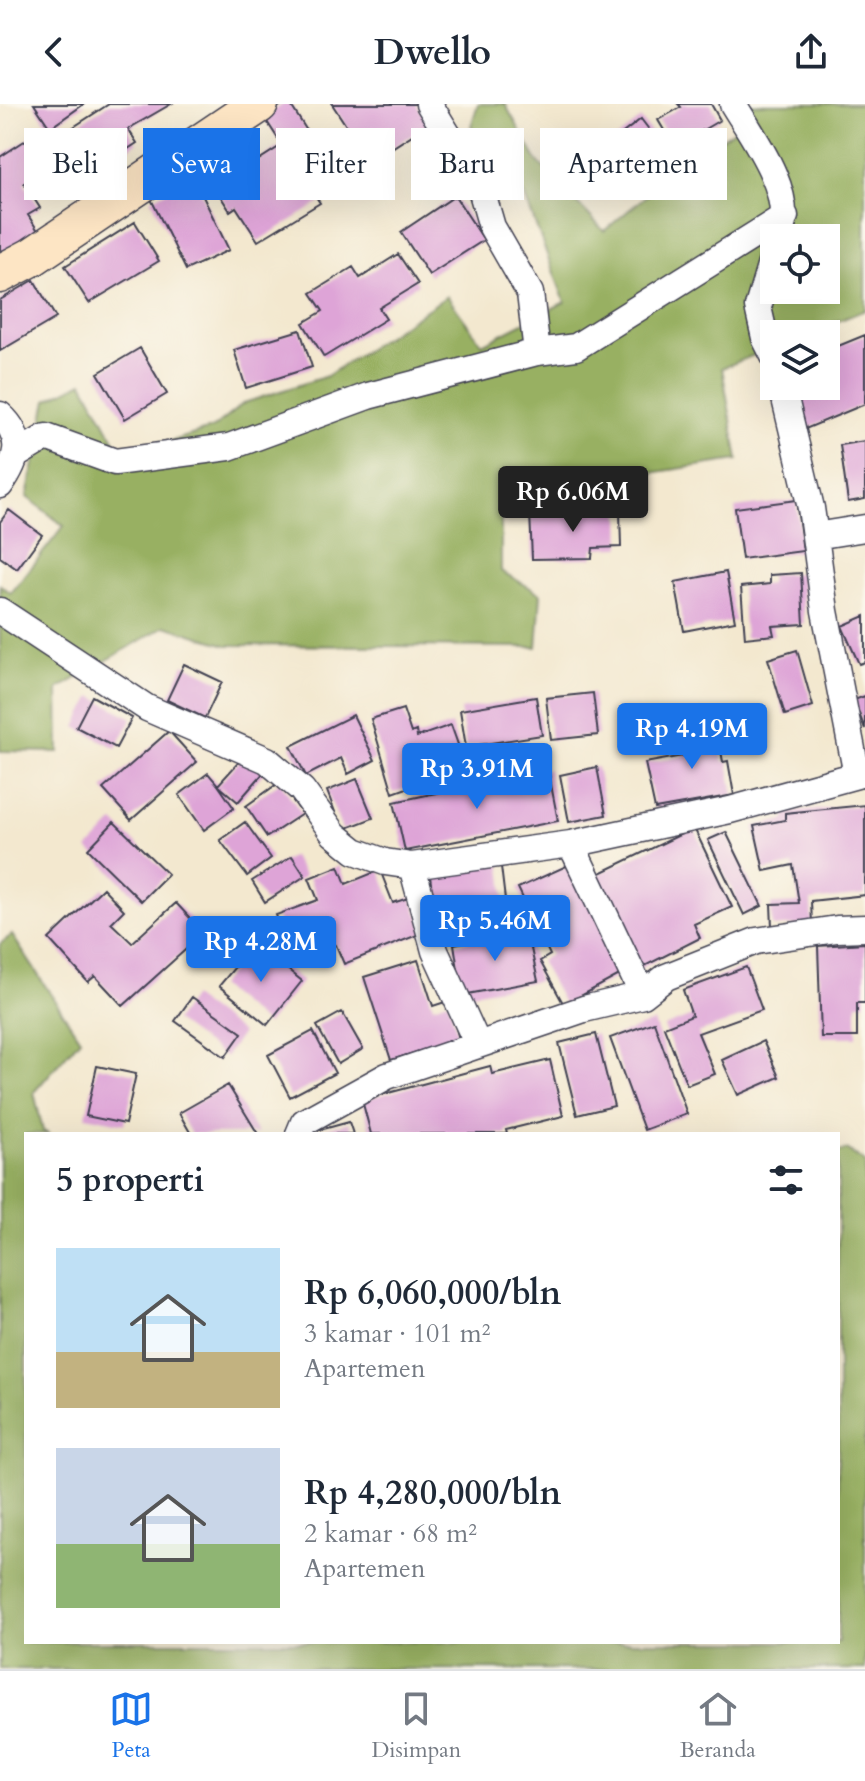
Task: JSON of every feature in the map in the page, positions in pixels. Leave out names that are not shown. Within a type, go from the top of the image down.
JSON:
[{"type":"street","points":[[0,274],[32,257],[259,104]]},
{"type":"street","points":[[429,104],[481,189],[492,227],[530,293],[537,352]]},
{"type":"street","points":[[733,104],[767,159],[781,224]]},
{"type":"street","points":[[16,455],[46,437],[115,462],[229,447],[368,396],[537,352],[576,347],[760,240]]},
{"type":"street","points":[[760,300],[761,320]]},
{"type":"street","points":[[0,611],[147,708],[267,760],[302,790],[334,834],[355,851],[385,862],[412,866],[571,844],[730,810],[861,774],[825,611],[811,508],[785,400]]},
{"type":"street","points":[[0,415],[16,444],[14,465],[0,485]]},
{"type":"street","points":[[815,536],[865,528]]},
{"type":"street","points":[[571,844],[643,995]]},
{"type":"street","points":[[412,866],[435,951],[478,1045]]},
{"type":"street","points":[[300,1132],[304,1122],[387,1076],[584,1009],[643,995],[666,977],[756,941],[865,928]]},
{"type":"green space","points":[[478,104],[505,104],[518,128],[473,128]]},
{"type":"green space","points":[[741,104],[865,104],[865,310],[840,320],[760,320],[760,353],[722,368],[738,460],[623,477],[501,503],[501,571],[541,594],[537,647],[226,645],[165,626],[58,689],[59,752],[0,751],[0,585],[11,593],[64,526],[27,497],[47,400],[83,382],[123,457],[213,428],[244,403],[327,376],[447,296],[482,344],[565,302],[525,197],[524,138],[540,164],[540,200],[574,200],[604,231],[641,200],[727,200],[727,135],[749,119]]},
{"type":"green space","points":[[12,935],[80,1039],[34,1092],[45,1132],[24,1132],[24,1644],[840,1644],[840,1152],[847,1150],[865,1162],[865,1669],[0,1669],[0,944]]},
{"type":"building","points":[[34,104],[84,104],[50,128]]},
{"type":"building","points":[[109,104],[171,104],[128,129],[137,143],[127,150],[127,128],[72,128]]},
{"type":"building","points":[[283,104],[290,104],[305,128],[276,128],[276,136],[264,117]]},
{"type":"building","points":[[332,104],[416,104],[429,124],[423,128],[411,128],[411,136],[395,146],[395,128],[348,128]]},
{"type":"building","points":[[678,104],[711,104],[720,120],[706,128],[663,128],[658,120],[681,107]]},
{"type":"building","points":[[641,119],[648,128],[629,128]]},
{"type":"building","points":[[24,141],[24,200],[35,200],[40,208],[28,215],[40,234],[5,257],[0,249],[0,157]]},
{"type":"building","points":[[276,149],[276,200],[318,200],[320,203],[258,241],[236,207],[230,211],[223,200],[260,200],[260,159]]},
{"type":"building","points":[[151,200],[205,200],[229,250],[186,270]]},
{"type":"building","points":[[449,200],[458,200],[484,240],[429,275],[401,232]]},
{"type":"building","points":[[135,222],[159,261],[89,303],[65,266]]},
{"type":"building","points":[[398,254],[418,284],[379,308],[386,319],[324,357],[303,323],[323,311],[311,293],[353,267],[360,278]]},
{"type":"building","points":[[34,280],[56,318],[0,351],[0,300]]},
{"type":"building","points":[[300,330],[312,367],[246,388],[234,350]]},
{"type":"building","points":[[865,335],[865,404],[803,430],[792,402],[840,400],[840,345]]},
{"type":"building","points":[[140,348],[167,394],[125,419],[98,373]]},
{"type":"building","points":[[865,441],[865,499],[848,502],[840,445]]},
{"type":"building","points":[[796,500],[803,551],[742,559],[735,508]]},
{"type":"building","points":[[9,510],[42,535],[17,569],[0,557],[0,522]]},
{"type":"building","points":[[620,511],[621,547],[593,548],[592,558],[532,559],[530,512]]},
{"type":"building","points":[[726,572],[735,621],[684,631],[675,582]]},
{"type":"building","points":[[801,573],[804,624],[772,626],[774,635],[745,638],[741,587],[770,584],[770,575]]},
{"type":"building","points":[[865,616],[865,662],[859,664],[842,626]]},
{"type":"building","points":[[797,650],[813,706],[785,715],[768,659]]},
{"type":"building","points":[[184,664],[222,682],[205,718],[167,700]]},
{"type":"building","points":[[593,693],[598,735],[551,740],[546,698]]},
{"type":"building","points":[[92,696],[132,718],[116,748],[76,727]]},
{"type":"building","points":[[865,696],[865,729],[854,700]]},
{"type":"building","points":[[536,697],[542,735],[466,747],[460,710]]},
{"type":"building","points":[[403,709],[411,733],[416,731],[417,737],[451,725],[466,767],[393,793],[371,719]]},
{"type":"building","points":[[353,715],[375,760],[348,774],[341,758],[306,776],[291,746]]},
{"type":"building","points":[[716,723],[723,762],[728,761],[734,795],[655,809],[645,763],[683,756],[679,730]]},
{"type":"building","points":[[169,731],[197,762],[131,820],[103,789]]},
{"type":"building","points":[[247,753],[266,770],[238,802],[218,785]]},
{"type":"building","points":[[597,767],[606,815],[569,822],[560,775]]},
{"type":"building","points":[[548,769],[558,821],[405,851],[394,802]]},
{"type":"building","points":[[208,773],[234,808],[204,830],[179,795]]},
{"type":"building","points":[[357,779],[373,818],[342,830],[327,791]]},
{"type":"building","points":[[280,782],[302,814],[267,837],[246,806]]},
{"type":"building","points":[[865,805],[865,895],[811,901],[812,924],[772,927],[771,904],[799,903],[793,865],[764,871],[754,826],[785,820],[785,813]]},
{"type":"building","points":[[114,822],[168,874],[141,901],[88,849]]},
{"type":"building","points":[[245,822],[271,858],[247,876],[220,840]]},
{"type":"building","points":[[694,828],[732,907],[694,924],[700,938],[637,970],[592,877]]},
{"type":"building","points":[[726,832],[762,906],[744,915],[708,840]]},
{"type":"building","points":[[292,856],[305,876],[265,902],[252,881]]},
{"type":"building","points":[[500,858],[508,925],[437,934],[429,867]]},
{"type":"building","points":[[575,862],[627,971],[564,1005],[540,961],[550,955],[518,888]]},
{"type":"building","points":[[339,866],[346,884],[380,870],[393,903],[411,897],[425,932],[344,964],[336,945],[293,961],[276,915],[318,900],[309,878]]},
{"type":"building","points":[[103,888],[124,910],[111,923],[132,943],[176,903],[204,933],[123,1006],[95,976],[88,982],[49,939]]},
{"type":"building","points":[[527,930],[538,981],[462,995],[454,944]]},
{"type":"building","points":[[255,943],[302,981],[267,1025],[219,986]]},
{"type":"building","points":[[865,943],[865,1003],[857,1003],[857,1037],[821,1037],[818,946]]},
{"type":"building","points":[[418,960],[433,1006],[448,1001],[459,1039],[391,1060],[364,977]]},
{"type":"building","points":[[746,967],[762,1010],[698,1033],[715,1074],[687,1085],[664,1027],[692,1016],[683,990]]},
{"type":"building","points":[[192,997],[242,1033],[225,1057],[175,1021]]},
{"type":"building","points":[[342,1012],[363,1049],[338,1064],[317,1026]]},
{"type":"building","points":[[654,1022],[687,1114],[644,1130],[610,1038]]},
{"type":"building","points":[[313,1031],[335,1073],[290,1097],[268,1055]]},
{"type":"building","points":[[596,1034],[614,1106],[577,1115],[559,1043]]},
{"type":"building","points":[[763,1041],[779,1077],[738,1095],[722,1060]]},
{"type":"building","points":[[550,1060],[563,1116],[506,1132],[370,1132],[362,1100],[490,1066],[492,1074]]},
{"type":"building","points":[[97,1066],[136,1074],[125,1124],[86,1116]]},
{"type":"building","points":[[228,1085],[257,1132],[190,1132],[179,1113]]},
{"type":"building","points":[[349,1122],[352,1132],[313,1132]]}]
